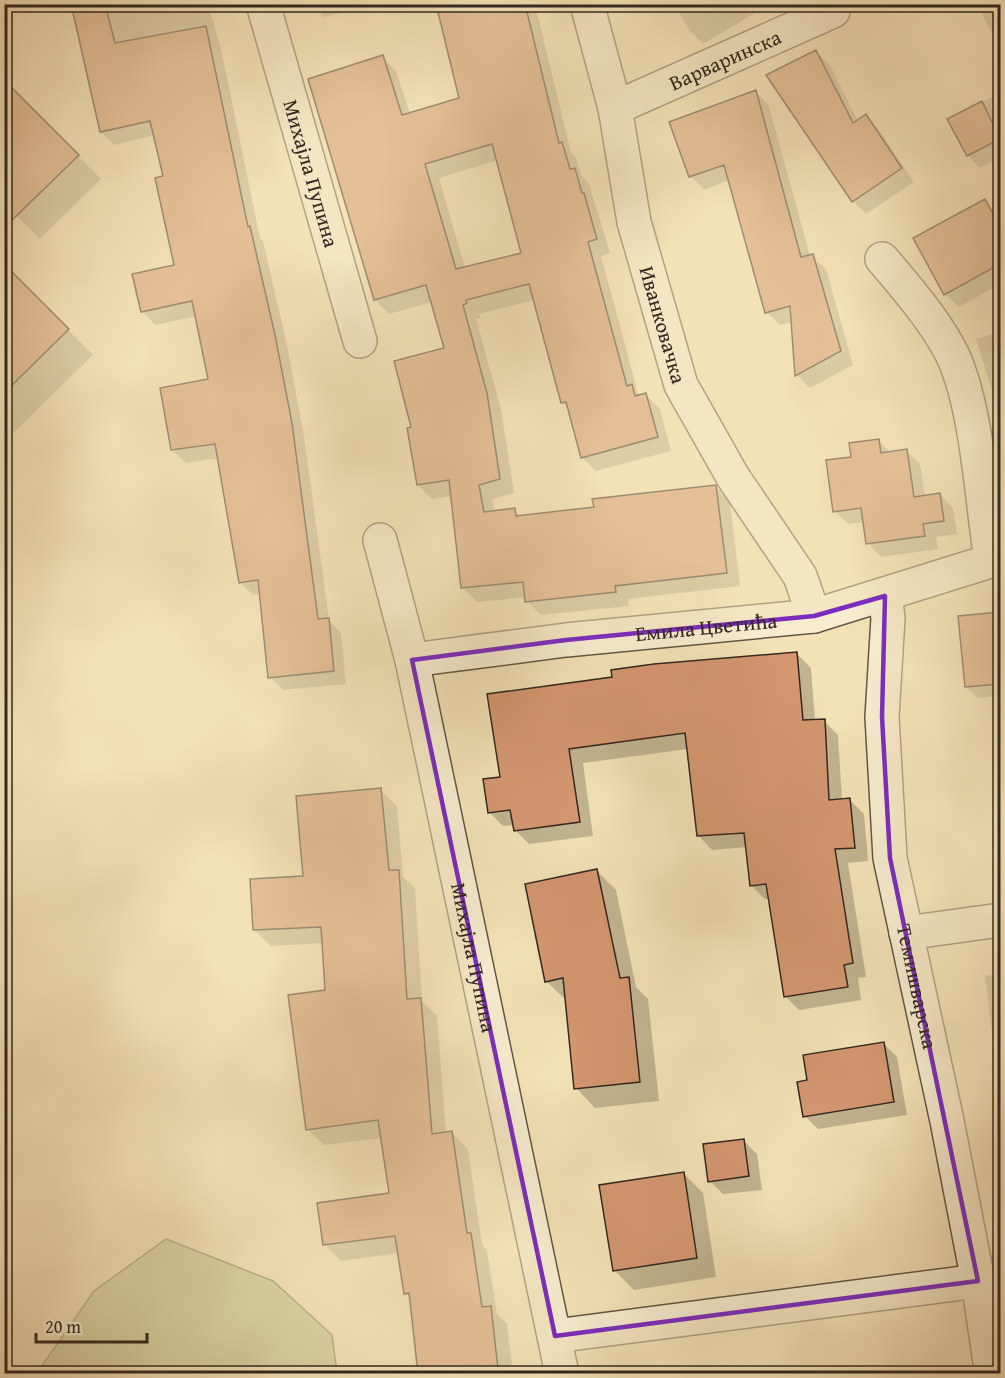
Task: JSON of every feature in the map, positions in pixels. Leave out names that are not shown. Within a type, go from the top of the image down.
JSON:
[{"type":"street","name":"Михајла Пупина","points":[[263,4],[360,341]]},
{"type":"street","name":"Иванковачка","points":[[587,4],[615,108],[634,222],[681,385],[733,477],[800,576],[814,616]]},
{"type":"street","name":"Варваринска","points":[[615,108],[833,10]]},
{"type":"street","name":"Емила Цветића","points":[[412,660],[566,640],[814,616],[885,596],[996,559],[969,409],[958,367],[921,305],[882,259]]},
{"type":"street","name":"Михајла Пупина","points":[[380,540],[412,660],[562,1374]]},
{"type":"street","name":"Темишварска","points":[[885,596],[888,618],[882,717],[890,858],[947,1121],[978,1281],[991,1369],[989,1374]]},
{"type":"street","points":[[906,933],[1000,920]]},
{"type":"street","points":[[555,1336],[978,1281]]},
{"type":"highlighted area","points":[[885,596],[882,717],[890,858],[978,1281],[555,1336],[412,660],[566,640],[814,616]]},
{"type":"green space","points":[[166,1239],[273,1281],[332,1335],[337,1373],[37,1373],[94,1291]]},
{"type":"building","points":[[71,4],[105,4],[115,43],[206,26],[248,227],[250,226],[275,335],[292,423],[318,619],[329,618],[334,671],[268,678],[258,580],[239,583],[215,444],[171,450],[160,388],[208,379],[192,301],[141,312],[132,274],[174,265],[155,178],[163,176],[150,121],[100,132]]},
{"type":"building","points":[[436,4],[525,4],[559,143],[562,142],[570,169],[575,168],[597,239],[588,242],[627,386],[632,384],[635,396],[646,393],[658,437],[581,458],[566,402],[561,403],[529,284],[466,300],[467,303],[463,305],[487,393],[500,479],[479,485],[484,512],[515,508],[516,516],[594,507],[592,499],[716,485],[727,573],[615,586],[616,592],[525,602],[523,582],[461,588],[449,480],[417,485],[407,428],[411,427],[394,361],[444,348],[426,285],[374,300],[308,79],[383,55],[402,115],[459,98]],"holes":[[[492,144],[521,253],[456,269],[425,164]]]},
{"type":"building","points":[[816,50],[853,123],[866,114],[902,168],[852,202],[766,75]]},
{"type":"building","points":[[4,80],[79,155],[4,228]]},
{"type":"building","points":[[756,90],[801,257],[813,254],[841,351],[795,376],[790,306],[765,313],[724,165],[689,177],[669,122]]},
{"type":"building","points":[[982,101],[1000,139],[967,156],[947,119]]},
{"type":"building","points":[[985,199],[1000,227],[1000,264],[944,295],[913,238]]},
{"type":"building","points":[[4,264],[69,329],[4,393]]},
{"type":"building","points":[[879,439],[881,453],[907,449],[914,497],[940,493],[944,521],[923,524],[925,536],[866,544],[861,508],[833,512],[826,460],[851,457],[849,443]]},
{"type":"building","points":[[1000,612],[1000,684],[965,687],[958,616]]},
{"type":"building","points":[[797,652],[803,720],[825,719],[829,800],[850,798],[855,848],[835,849],[853,963],[844,965],[848,987],[784,997],[766,884],[750,886],[744,833],[697,836],[685,733],[569,749],[580,822],[514,831],[510,810],[488,813],[483,779],[500,777],[487,694],[612,677],[611,670],[654,664]]},
{"type":"building","points":[[381,788],[389,870],[399,870],[407,999],[421,998],[432,1134],[452,1131],[467,1233],[471,1233],[482,1307],[491,1306],[498,1369],[460,1374],[418,1374],[409,1293],[404,1294],[395,1236],[323,1245],[317,1203],[389,1193],[378,1120],[306,1130],[288,995],[325,990],[321,927],[253,930],[250,879],[303,876],[296,796]]},
{"type":"building","points":[[597,869],[620,978],[629,977],[640,1082],[574,1089],[563,978],[545,982],[525,884]]},
{"type":"building","points":[[884,1042],[894,1102],[803,1117],[797,1082],[807,1080],[803,1055]]},
{"type":"building","points":[[744,1139],[749,1176],[708,1182],[703,1144]]},
{"type":"building","points":[[684,1172],[697,1258],[613,1271],[599,1185]]}]
